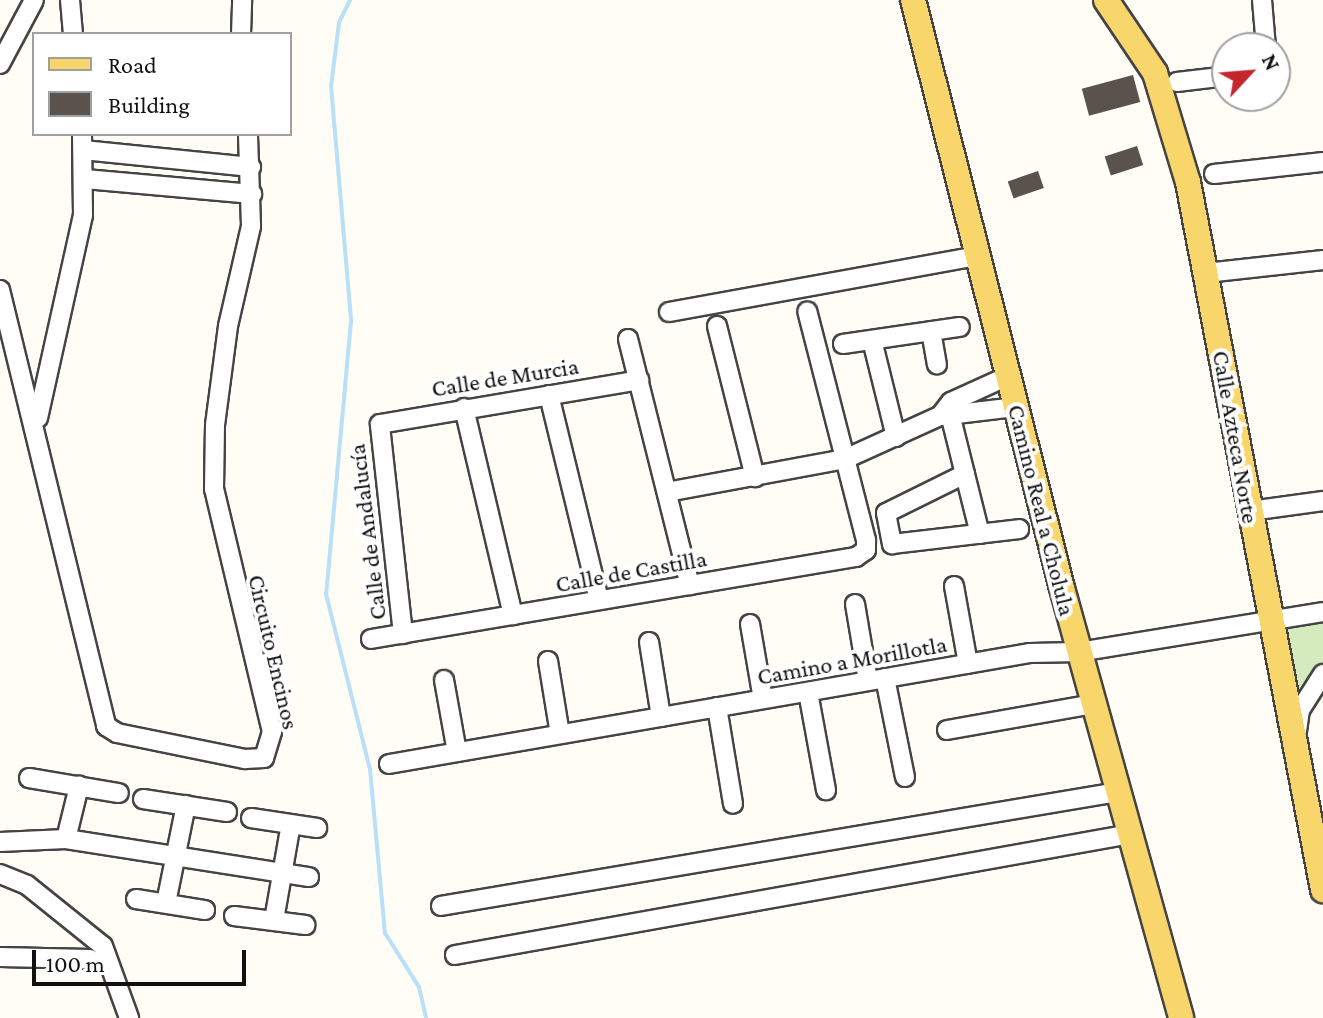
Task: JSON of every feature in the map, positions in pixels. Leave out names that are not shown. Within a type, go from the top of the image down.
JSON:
[{"type":"main road","name":"Camino Real a Cholula","points":[[913,0],[1079,652],[1181,1018]]},
{"type":"main road","name":"Calle Azteca Norte","points":[[1106,0],[1155,73],[1188,182],[1323,890]]},
{"type":"street","points":[[0,64],[34,0]]},
{"type":"street","points":[[70,0],[73,32]]},
{"type":"street","points":[[241,32],[242,0]]},
{"type":"street","points":[[1262,0],[1265,32]]},
{"type":"street","points":[[1177,82],[1211,78]]},
{"type":"street","name":"Circuito Encinos","points":[[0,290],[37,424],[106,726],[117,733],[188,748],[264,758],[272,732],[214,489],[215,425],[252,194],[248,136]]},
{"type":"street","points":[[82,142],[251,167]]},
{"type":"street","name":"Circuito Encinos","points":[[37,424],[83,215],[85,179],[82,142]]},
{"type":"street","points":[[1214,174],[1323,162]]},
{"type":"street","points":[[85,179],[252,194]]},
{"type":"street","points":[[669,312],[978,256]]},
{"type":"street","points":[[1206,273],[1323,260]]},
{"type":"street","points":[[807,311],[845,459]]},
{"type":"street","points":[[717,326],[755,477]]},
{"type":"street","points":[[843,344],[960,327]]},
{"type":"street","points":[[931,331],[937,364]]},
{"type":"street","points":[[628,339],[690,585]]},
{"type":"street","points":[[872,340],[896,437]]},
{"type":"street","points":[[667,492],[845,459],[968,405],[1008,376]]},
{"type":"street","name":"Calle de Murcia","points":[[380,424],[639,380]]},
{"type":"street","points":[[549,395],[599,600]]},
{"type":"street","points":[[968,405],[1016,407]]},
{"type":"street","points":[[464,408],[513,615]]},
{"type":"street","points":[[946,413],[980,534]]},
{"type":"street","name":"Calle de Andalucía","points":[[380,424],[403,634]]},
{"type":"street","name":"Calle de Castilla","points":[[371,639],[856,557],[866,550],[845,459]]},
{"type":"street","points":[[965,474],[891,508],[886,513],[890,538],[899,545],[1019,529]]},
{"type":"street","points":[[1250,511],[1323,501]]},
{"type":"street","points":[[954,586],[968,664]]},
{"type":"street","points":[[855,604],[905,777]]},
{"type":"street","name":"Camino a Morillotla","points":[[389,764],[968,664],[1079,652],[1323,612]]},
{"type":"street","points":[[750,624],[763,699]]},
{"type":"street","points":[[649,642],[661,717]]},
{"type":"street","points":[[548,661],[560,734]]},
{"type":"street","points":[[1295,754],[1300,710],[1323,674]]},
{"type":"street","points":[[444,680],[457,752]]},
{"type":"street","points":[[808,692],[826,790]]},
{"type":"street","points":[[947,730],[1093,704]]},
{"type":"street","points":[[717,707],[733,804]]},
{"type":"street","points":[[29,778],[119,793]]},
{"type":"street","points":[[66,839],[79,786]]},
{"type":"street","points":[[441,906],[1118,792]]},
{"type":"street","points":[[143,799],[227,812]]},
{"type":"street","points":[[166,903],[186,805]]},
{"type":"street","points":[[251,818],[317,828]]},
{"type":"street","points":[[274,920],[291,824]]},
{"type":"street","points":[[455,955],[1131,834]]},
{"type":"street","points":[[0,842],[66,839],[309,877]]},
{"type":"street","points":[[0,874],[27,885],[103,946],[129,1018]]},
{"type":"street","points":[[136,899],[205,910]]},
{"type":"street","points":[[234,916],[305,925]]},
{"type":"street","points":[[0,957],[90,959]]},
{"type":"green space","points":[[1323,620],[1323,667],[1296,707],[1281,628]]},
{"type":"building","points":[[1133,75],[1140,102],[1089,116],[1082,89]]},
{"type":"building","points":[[1137,146],[1143,165],[1111,176],[1105,157]]},
{"type":"building","points":[[1038,171],[1044,188],[1014,198],[1008,181]]},
{"type":"waterway","points":[[350,0],[339,23],[331,86],[351,321],[326,594],[370,769],[385,933],[419,987],[426,1018]]}]
